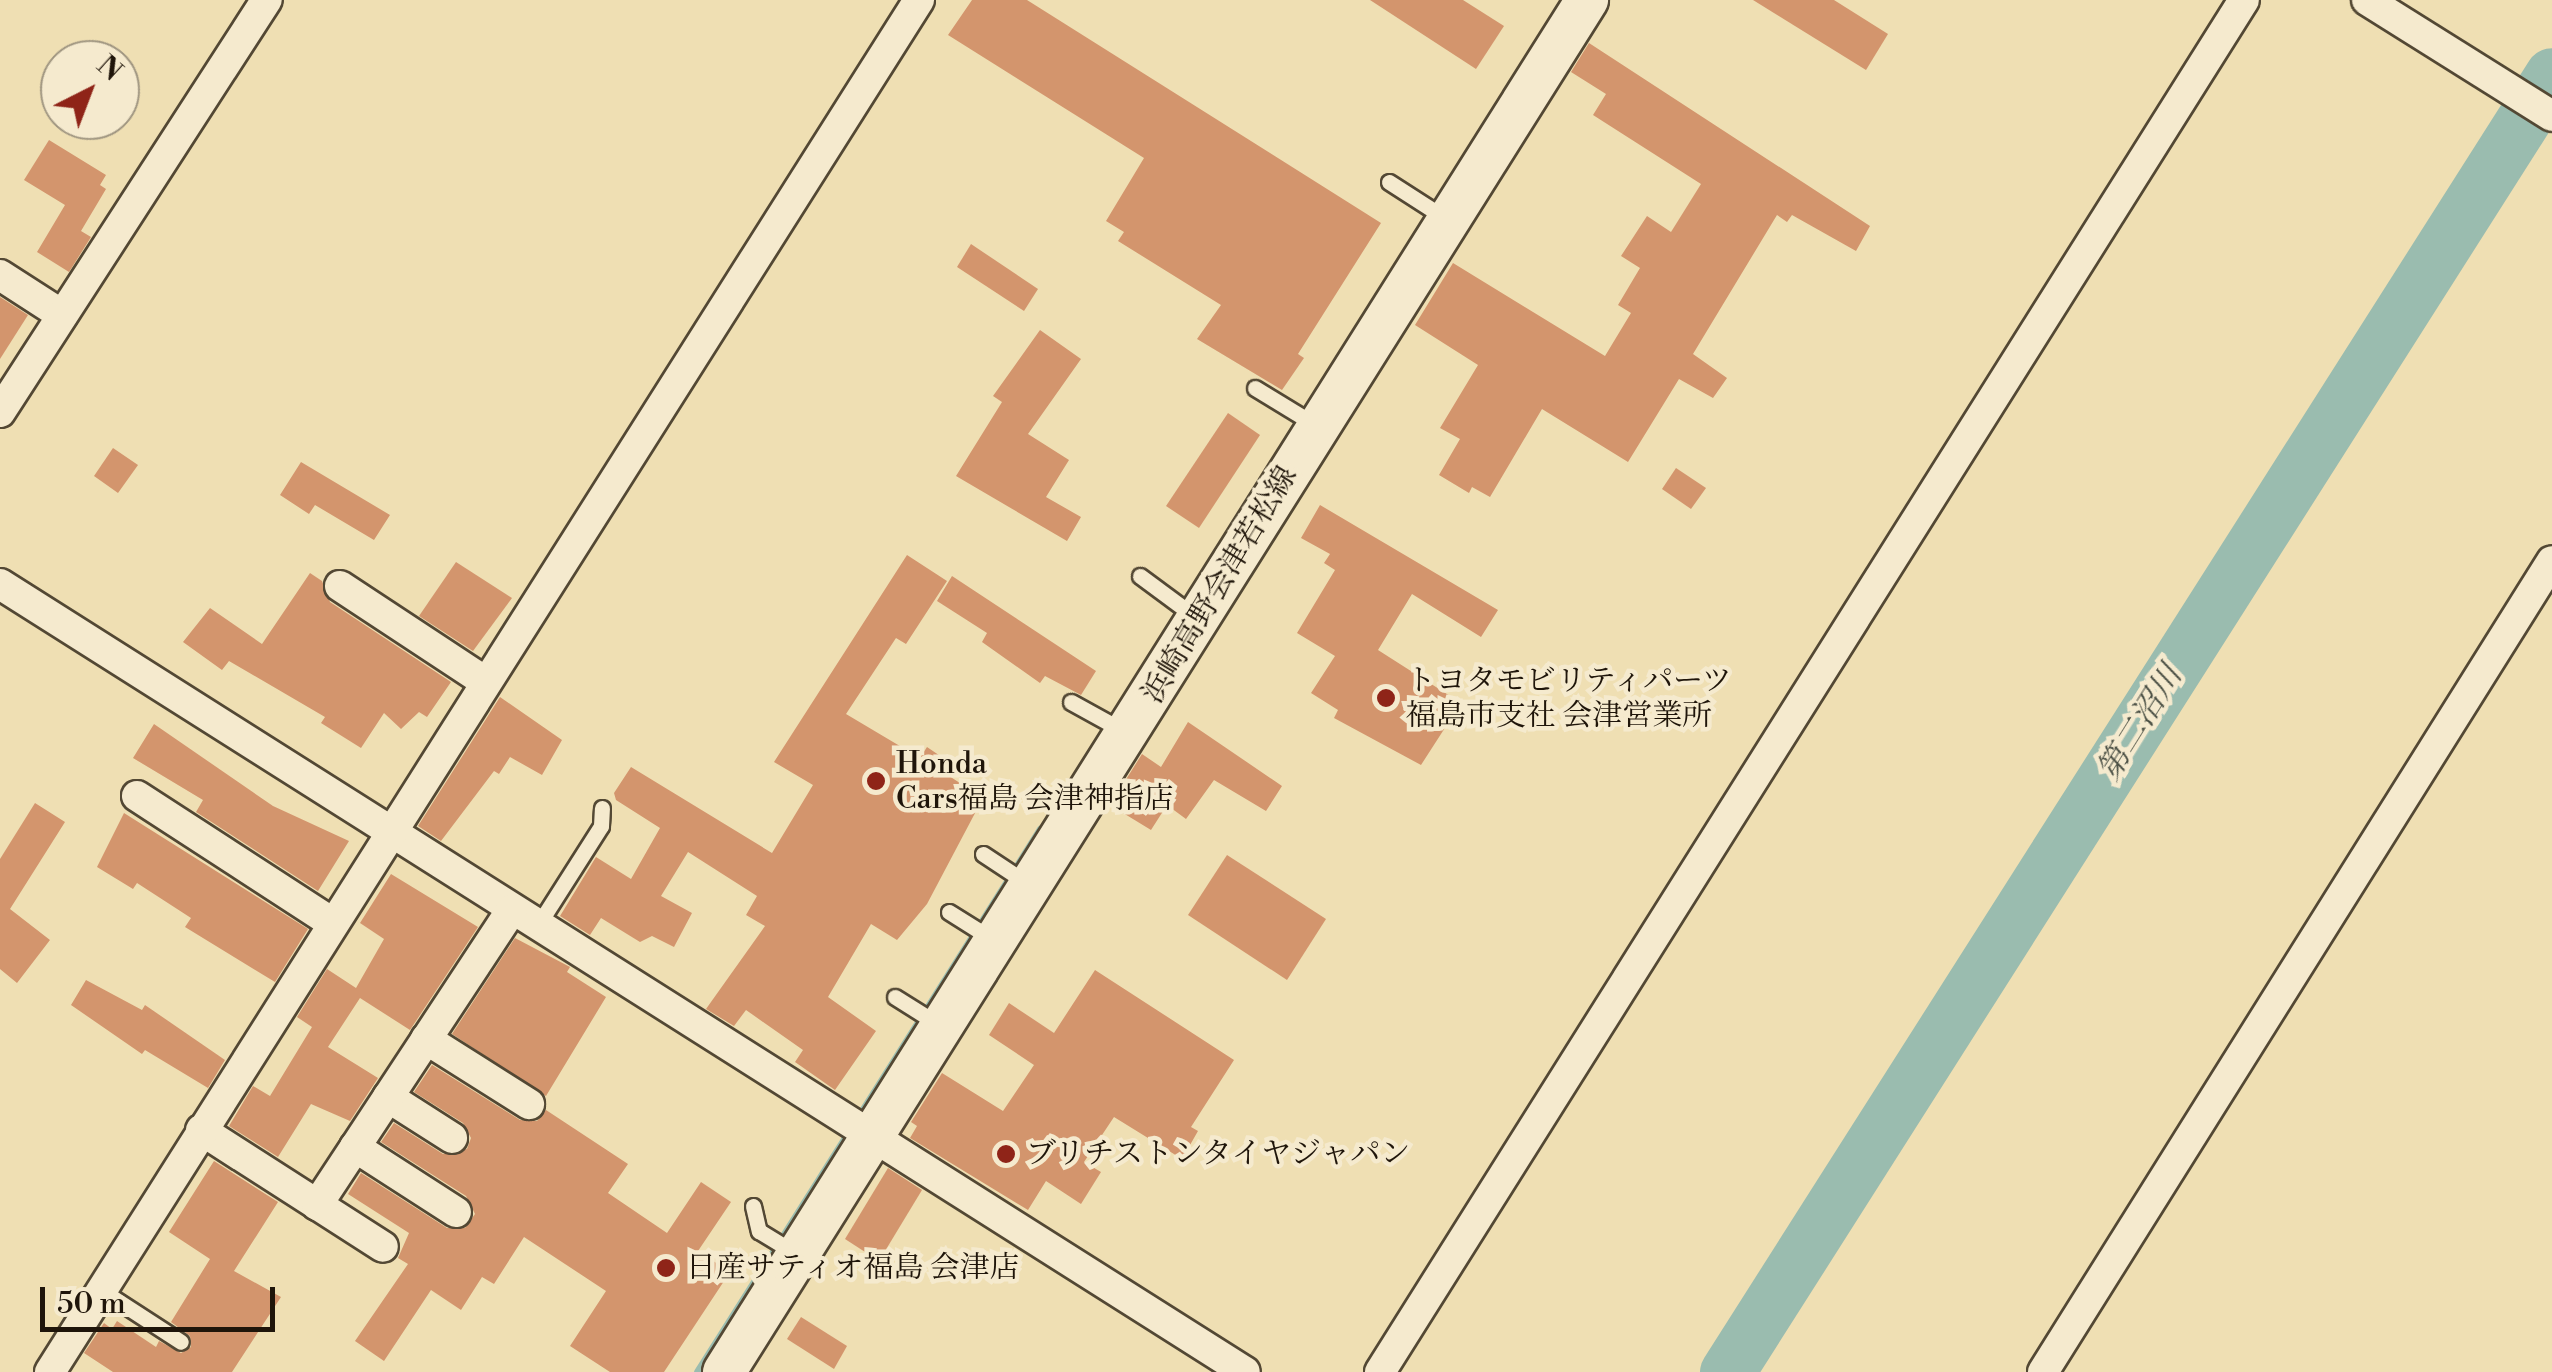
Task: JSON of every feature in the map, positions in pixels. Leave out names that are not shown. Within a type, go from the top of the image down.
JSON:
[{"type":"main road","name":"浜崎高野会津若松線","points":[[724,1372],[868,1134],[914,1009],[980,932],[1113,724],[1180,608],[1318,426],[1587,0]]},
{"type":"street","points":[[0,412],[267,0]]},
{"type":"street","points":[[50,1372],[389,830],[918,0]]},
{"type":"street","points":[[1380,1372],[2244,0]]},
{"type":"street","points":[[2367,0],[2538,107]]},
{"type":"street","points":[[0,275],[62,315]]},
{"type":"street","points":[[2043,1372],[2552,561]]},
{"type":"street","points":[[0,584],[1245,1372]]},
{"type":"street","points":[[340,586],[484,681]]},
{"type":"street","points":[[137,796],[331,922]]},
{"type":"street","points":[[317,1205],[426,1039],[525,917]]},
{"type":"street","points":[[426,1039],[529,1104]]},
{"type":"street","points":[[388,1097],[452,1138]]},
{"type":"street","points":[[201,1130],[383,1247]]},
{"type":"street","points":[[355,1147],[456,1212]]},
{"type":"lane","points":[[1389,182],[1448,220]]},
{"type":"lane","points":[[1255,388],[1318,426]]},
{"type":"lane","points":[[1140,576],[1180,608]]},
{"type":"lane","points":[[1071,702],[1113,724]]},
{"type":"lane","points":[[525,917],[601,826],[602,808]]},
{"type":"lane","points":[[983,854],[1015,876]]},
{"type":"lane","points":[[949,912],[980,932]]},
{"type":"lane","points":[[752,1206],[760,1231],[798,1255]]},
{"type":"lane","points":[[101,1290],[181,1342]]},
{"type":"building","points":[[972,0],[1027,0],[1381,223],[1298,354],[1304,358],[1282,390],[1197,339],[1221,305],[1118,241],[1124,232],[1106,221],[1144,158],[948,35]]},
{"type":"building","points":[[1370,0],[1463,0],[1504,26],[1476,69]]},
{"type":"building","points":[[1753,0],[1834,0],[1888,34],[1866,70]]},
{"type":"building","points":[[1589,43],[1870,226],[1856,251],[1792,215],[1787,222],[1777,215],[1693,354],[1727,378],[1713,398],[1679,379],[1628,462],[1542,409],[1490,497],[1472,487],[1469,493],[1439,475],[1460,439],[1440,428],[1478,365],[1415,325],[1453,263],[1605,356],[1631,313],[1618,305],[1640,268],[1621,256],[1647,216],[1671,232],[1701,184],[1593,115],[1606,94],[1571,72]]},
{"type":"building","points":[[49,140],[106,175],[100,185],[106,189],[81,231],[91,237],[69,272],[37,252],[65,205],[24,180]]},
{"type":"building","points":[[971,244],[1038,289],[1024,311],[957,267]]},
{"type":"building","points":[[0,297],[28,315],[0,359]]},
{"type":"building","points":[[1040,330],[1081,359],[1028,434],[1069,460],[1046,497],[1081,517],[1067,541],[956,476],[1002,402],[993,396]]},
{"type":"building","points":[[1228,413],[1260,435],[1199,528],[1166,506]]},
{"type":"building","points":[[113,448],[138,465],[118,493],[94,476]]},
{"type":"building","points":[[301,462],[390,515],[374,540],[315,505],[309,514],[280,495]]},
{"type":"building","points":[[1676,468],[1706,488],[1691,509],[1662,489]]},
{"type":"building","points":[[1320,505],[1498,610],[1481,637],[1412,594],[1378,650],[1461,703],[1421,765],[1334,718],[1338,710],[1311,693],[1335,656],[1297,633],[1335,570],[1324,563],[1330,554],[1301,538]]},
{"type":"building","points":[[907,555],[947,581],[906,644],[896,638],[846,714],[920,758],[927,747],[952,764],[946,774],[983,798],[927,904],[897,940],[871,924],[828,997],[876,1031],[835,1090],[795,1062],[803,1050],[746,1010],[734,1026],[706,1009],[765,926],[746,915],[757,896],[688,852],[661,896],[692,913],[674,947],[652,936],[640,942],[601,918],[590,935],[560,916],[596,857],[631,879],[660,828],[616,800],[614,793],[631,767],[772,853],[813,785],[774,762]]},
{"type":"building","points":[[456,562],[512,598],[473,651],[419,616]]},
{"type":"building","points":[[310,573],[322,581],[330,602],[451,682],[427,717],[419,712],[401,729],[384,713],[361,748],[321,723],[325,717],[229,661],[222,670],[183,642],[210,608],[262,644]]},
{"type":"building","points":[[952,576],[1096,671],[1081,695],[1045,676],[1040,683],[982,642],[987,633],[937,601]]},
{"type":"building","points":[[500,697],[562,740],[542,775],[510,757],[499,774],[494,771],[441,841],[418,826]]},
{"type":"building","points":[[1188,722],[1282,786],[1266,811],[1214,780],[1186,819],[1167,805],[1151,830],[1110,805],[1142,754],[1161,767]]},
{"type":"building","points":[[154,724],[273,806],[349,841],[318,891],[196,812],[203,800],[133,758]]},
{"type":"building","points":[[35,803],[65,822],[10,909],[50,940],[17,983],[0,969],[0,859]]},
{"type":"building","points":[[124,813],[308,929],[275,982],[185,927],[191,918],[137,883],[133,889],[97,867]]},
{"type":"building","points":[[1227,855],[1326,919],[1287,980],[1188,915]]},
{"type":"building","points":[[391,874],[478,927],[410,1030],[360,998],[328,1047],[378,1078],[350,1121],[311,1104],[278,1157],[229,1126],[253,1086],[270,1096],[312,1027],[297,1017],[327,969],[356,988],[384,939],[360,923]]},
{"type":"building","points":[[515,938],[570,967],[567,972],[606,997],[546,1096],[452,1034]]},
{"type":"building","points":[[1095,970],[1234,1060],[1191,1127],[1198,1131],[1182,1159],[1114,1117],[1084,1162],[1101,1172],[1081,1204],[1046,1181],[1028,1210],[910,1138],[917,1126],[911,1122],[942,1073],[1003,1111],[1034,1065],[989,1035],[1009,1003],[1054,1033]]},
{"type":"building","points":[[86,980],[142,1010],[145,1005],[225,1060],[208,1088],[145,1050],[142,1054],[71,1005]]},
{"type":"building","points":[[432,1065],[520,1120],[537,1121],[546,1110],[628,1164],[608,1193],[667,1233],[701,1182],[731,1202],[698,1251],[730,1272],[664,1372],[610,1372],[570,1346],[606,1291],[524,1237],[494,1284],[482,1277],[461,1310],[431,1290],[384,1361],[355,1341],[408,1264],[398,1258],[409,1233],[348,1194],[361,1173],[447,1228],[465,1228],[475,1214],[466,1196],[381,1142],[394,1123],[443,1154],[467,1149],[471,1138],[463,1123],[414,1092]]},
{"type":"building","points":[[214,1161],[278,1202],[234,1271],[281,1297],[232,1372],[113,1372],[84,1353],[104,1323],[112,1329],[117,1321],[156,1347],[159,1341],[181,1353],[191,1347],[190,1336],[171,1322],[210,1259],[169,1232]]},
{"type":"building","points":[[888,1168],[922,1190],[879,1261],[845,1239]]},
{"type":"building","points":[[801,1317],[847,1346],[834,1369],[787,1339]]},
{"type":"waterway","name":"第二沼川","points":[[1727,1372],[2552,75]]},
{"type":"waterway","points":[[698,1372],[1041,829]]},
{"type":"place","name":"トヨタモビリティパーツ 福島市支社 会津営業所","points":[[1386,698]]},
{"type":"place","name":"Honda Cars福島 会津神指店","points":[[876,781]]},
{"type":"place","name":"ブリチストンタイヤジャパン","points":[[1006,1154]]},
{"type":"place","name":"日産サティオ福島 会津店","points":[[666,1268]]}]
